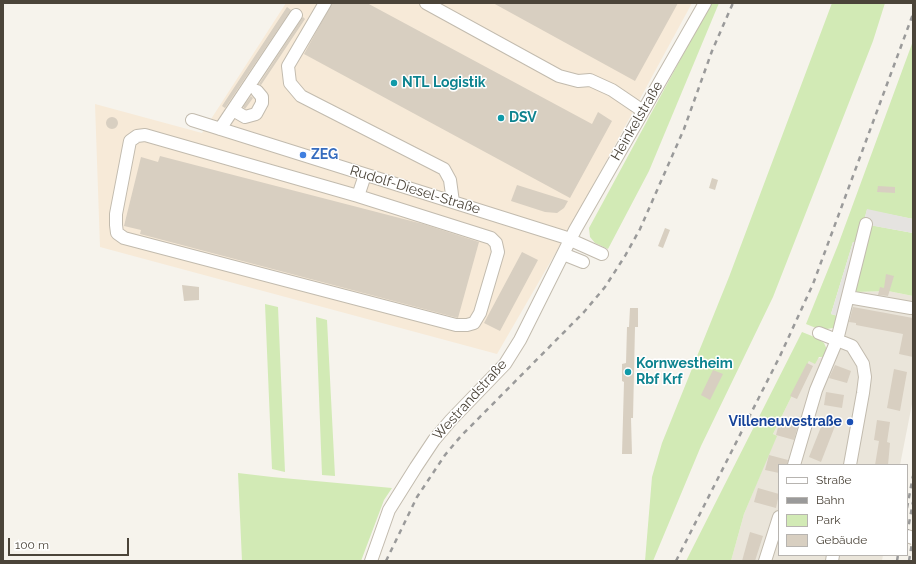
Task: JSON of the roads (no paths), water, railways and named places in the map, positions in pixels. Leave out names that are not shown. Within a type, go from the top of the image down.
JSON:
[{"type":"street","points":[[325,3],[288,66],[290,83],[300,96],[447,171],[450,180],[453,202]]},
{"type":"street","points":[[426,3],[559,76],[578,81],[590,80],[643,110]]},
{"type":"street","name":"Heinkelstraße","points":[[570,240],[705,3]]},
{"type":"street","points":[[220,129],[296,15]]},
{"type":"street","points":[[234,110],[245,117],[256,114],[262,103],[262,97],[257,91]]},
{"type":"street","name":"Rudolf-Diesel-Straße","points":[[192,120],[570,240]]},
{"type":"street","points":[[145,135],[358,196],[491,238],[496,243],[498,252],[480,313],[474,323],[467,325],[456,325],[124,238],[118,233],[116,225],[116,214],[130,141],[137,136],[145,135]]},
{"type":"street","points":[[358,196],[365,175]]},
{"type":"street","points":[[794,464],[816,390],[837,340],[866,224]]},
{"type":"street","points":[[570,240],[602,254]]},
{"type":"street","name":"Westrandstraße","points":[[371,561],[389,510],[404,485],[438,435],[505,364],[538,305],[570,240]]},
{"type":"street","points":[[563,254],[583,262]]},
{"type":"street","points":[[848,297],[911,308]]},
{"type":"street","points":[[819,333],[852,346],[858,354],[862,364],[865,377],[850,464]]},
{"type":"street","points":[[765,561],[778,520]]},
{"type":"railway","points":[[386,561],[417,497],[445,455],[461,436],[584,312],[605,287],[625,256],[640,229],[684,129],[712,51],[733,3]]},
{"type":"railway","points":[[676,561],[780,356],[813,284],[913,14]]},
{"type":"railway","points":[[908,503],[913,476]]},
{"type":"railway","points":[[908,529],[913,502]]},
{"type":"railway","points":[[909,561],[913,537]]},
{"type":"railway","points":[[897,561],[898,556]]},
{"type":"place","name":"NTL Logistik","points":[[394,83]]},
{"type":"place","name":"DSV","points":[[501,118]]},
{"type":"place","name":"ZEG","points":[[303,155]]},
{"type":"place","name":"Kornwestheim Rbf Krf","points":[[628,372]]},
{"type":"place","name":"Villeneuvestraße","points":[[850,422]]}]
